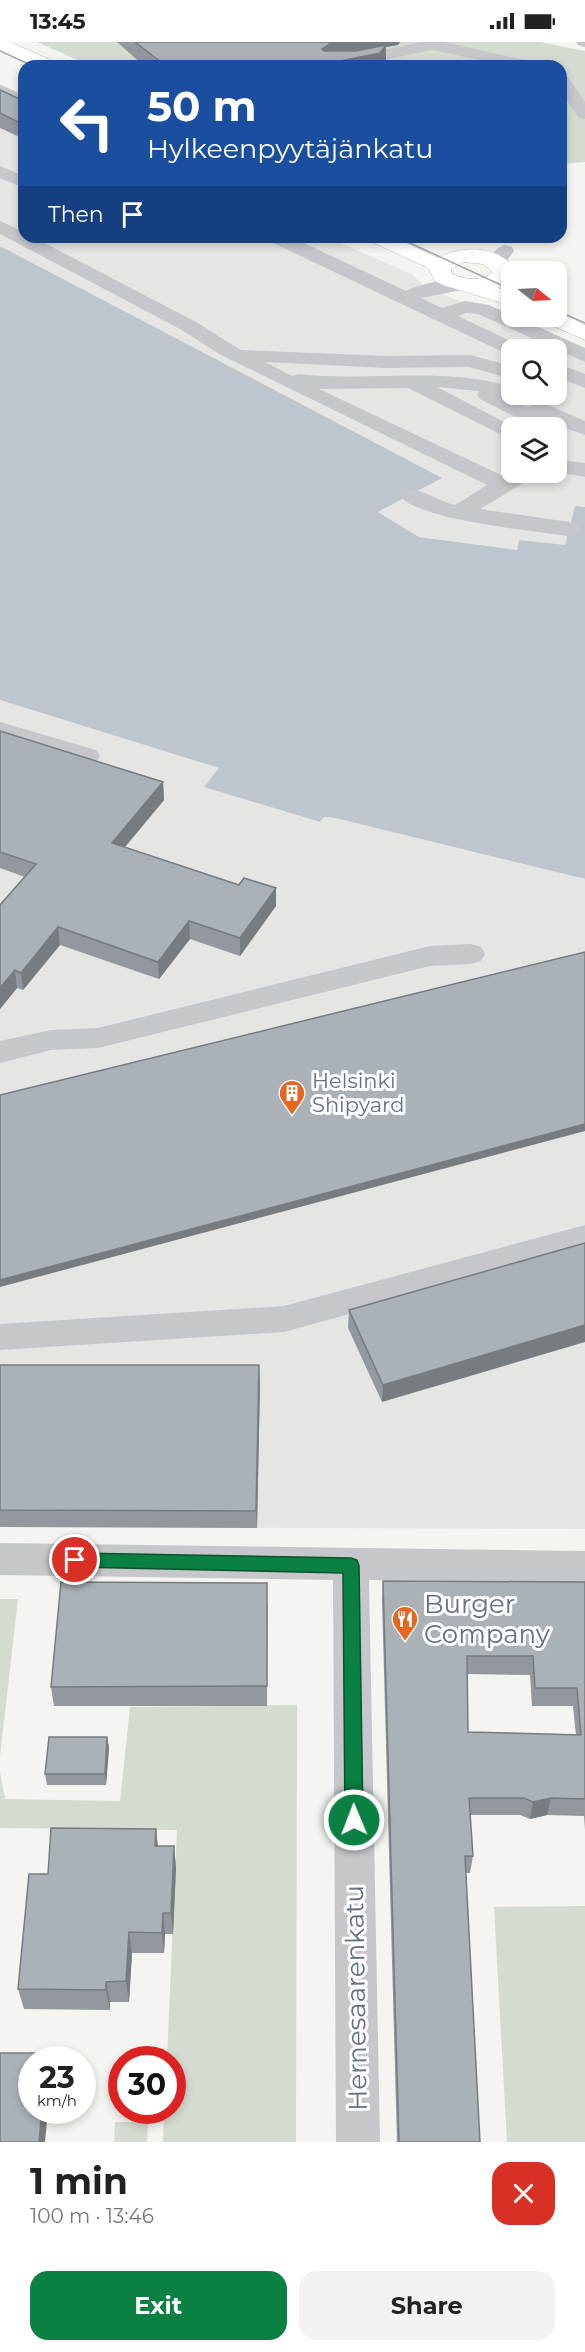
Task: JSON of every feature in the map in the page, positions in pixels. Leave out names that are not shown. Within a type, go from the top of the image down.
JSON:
[{"type":"main road","points":[[0,44],[36,60]]},
{"type":"main road","points":[[389,243],[440,269],[450,282],[501,296]]},
{"type":"main road","points":[[443,243],[501,265]]},
{"type":"main road","points":[[440,269],[442,264],[453,258],[473,256]]},
{"type":"main road","points":[[465,285],[495,282],[501,271]]},
{"type":"main road","points":[[567,303],[585,311]]},
{"type":"main road","points":[[567,324],[585,333]]},
{"type":"street","points":[[360,60],[433,44],[505,60]]},
{"type":"street","points":[[567,88],[585,114]]},
{"type":"street","points":[[0,90],[18,98]]},
{"type":"street","points":[[0,171],[18,180]]},
{"type":"street","points":[[0,227],[18,236]]},
{"type":"street","points":[[31,243],[189,326],[276,376],[504,485]]},
{"type":"street","points":[[290,243],[412,296],[439,316],[501,344]]},
{"type":"street","points":[[412,296],[440,269]]},
{"type":"street","points":[[412,296],[465,285]]},
{"type":"street","points":[[439,316],[465,307],[482,309],[585,356]]},
{"type":"street","points":[[236,354],[386,362],[470,361],[501,370]]},
{"type":"street","points":[[567,374],[585,382]]},
{"type":"street","points":[[276,376],[306,382],[462,383],[501,391]]},
{"type":"street","points":[[411,382],[501,428]]},
{"type":"street","points":[[462,383],[533,417]]},
{"type":"street","points":[[567,399],[585,408]]},
{"type":"street","points":[[535,405],[585,429]]},
{"type":"street","points":[[567,433],[585,440]]},
{"type":"street","points":[[567,468],[585,470]]},
{"type":"street","points":[[459,512],[507,483]]},
{"type":"street","points":[[410,495],[436,508],[569,529]]},
{"type":"street","points":[[0,730],[87,756]]},
{"type":"street","points":[[0,1052],[51,1040],[98,1038],[430,956],[471,954]]},
{"type":"street","points":[[0,1337],[284,1319],[585,1236]]},
{"type":"street","points":[[0,1559],[351,1566],[585,1567]]},
{"type":"street","name":"Hernesaarenkatu","points":[[351,1566],[358,2142]]},
{"type":"shaded area","points":[[37,42],[539,42],[585,51],[585,162],[567,164],[567,60],[78,60]]},
{"type":"shaded area","points":[[0,84],[18,92],[18,243],[341,243],[411,274],[428,289],[501,318],[501,327],[521,327],[548,339],[501,339],[501,405],[567,405],[567,348],[585,356],[585,507],[575,506],[565,546],[520,540],[517,550],[419,537],[378,512],[441,478],[0,246]]},
{"type":"shaded area","points":[[0,246],[442,478],[378,512],[419,537],[517,550],[519,540],[565,545],[575,506],[585,507],[585,879],[335,818],[324,817],[320,822],[204,787],[219,768],[0,700]]},
{"type":"shaded area","points":[[0,700],[220,768],[205,787],[319,822],[324,817],[335,818],[585,879],[585,1529],[0,1527]]},
{"type":"shaded area","points":[[0,1599],[18,1599],[0,1756]]},
{"type":"shaded area","points":[[297,1705],[296,2142],[163,2142],[164,2124],[186,2124],[186,2046],[168,2046],[177,1830],[0,1828],[0,1772],[5,1799],[120,1801],[130,1707]]},
{"type":"shaded area","points":[[585,1906],[585,2142],[507,2142],[494,1907]]},
{"type":"shaded area","points":[[115,2124],[148,2124],[147,2142],[114,2142]]},
{"type":"building","points":[[135,42],[332,42],[322,49],[324,51],[355,51],[386,45],[380,53],[346,60],[158,60]]},
{"type":"building","points":[[0,90],[18,98],[18,122],[0,113]]},
{"type":"building","points":[[0,731],[163,782],[112,843],[239,885],[244,878],[276,888],[240,938],[189,921],[158,962],[58,927],[21,973],[15,970],[0,988],[0,905],[36,864],[0,852]]},
{"type":"building","name":"Helsinki Shipyard","points":[[585,952],[585,1124],[0,1280],[0,1095]]},
{"type":"building","points":[[585,1243],[585,1325],[383,1385],[349,1310]]},
{"type":"building","points":[[0,1365],[259,1365],[256,1511],[0,1510]]},
{"type":"building","points":[[383,1581],[585,1582],[585,1799],[551,1798],[533,1802],[524,1798],[469,1798],[473,1856],[465,1856],[480,2142],[399,2142]],"holes":[[[467,1656],[533,1656],[535,1688],[577,1688],[581,1735],[468,1732]]]},
{"type":"building","points":[[61,1582],[267,1583],[267,1686],[51,1687]]},
{"type":"building","points":[[49,1737],[107,1737],[105,1774],[45,1774]]},
{"type":"building","points":[[51,1828],[156,1829],[155,1846],[174,1846],[171,1913],[163,1913],[162,1933],[129,1932],[126,1981],[106,1982],[106,1990],[18,1989],[29,1874],[48,1874]]},
{"type":"building","points":[[0,2053],[18,2053],[18,2124],[41,2124],[39,2142],[0,2142]]},
{"type":"tram line","points":[[0,51],[20,60]]},
{"type":"tram line","points":[[410,243],[501,285]]},
{"type":"tram line","points":[[567,315],[585,323]]},
{"type":"place","name":"Helsinki Shipyard","points":[[292,1116]]},
{"type":"place","name":"Burger Company","points":[[405,1642]]},
{"type":"route","points":[[75,1560],[351,1566],[354,1820]]}]
